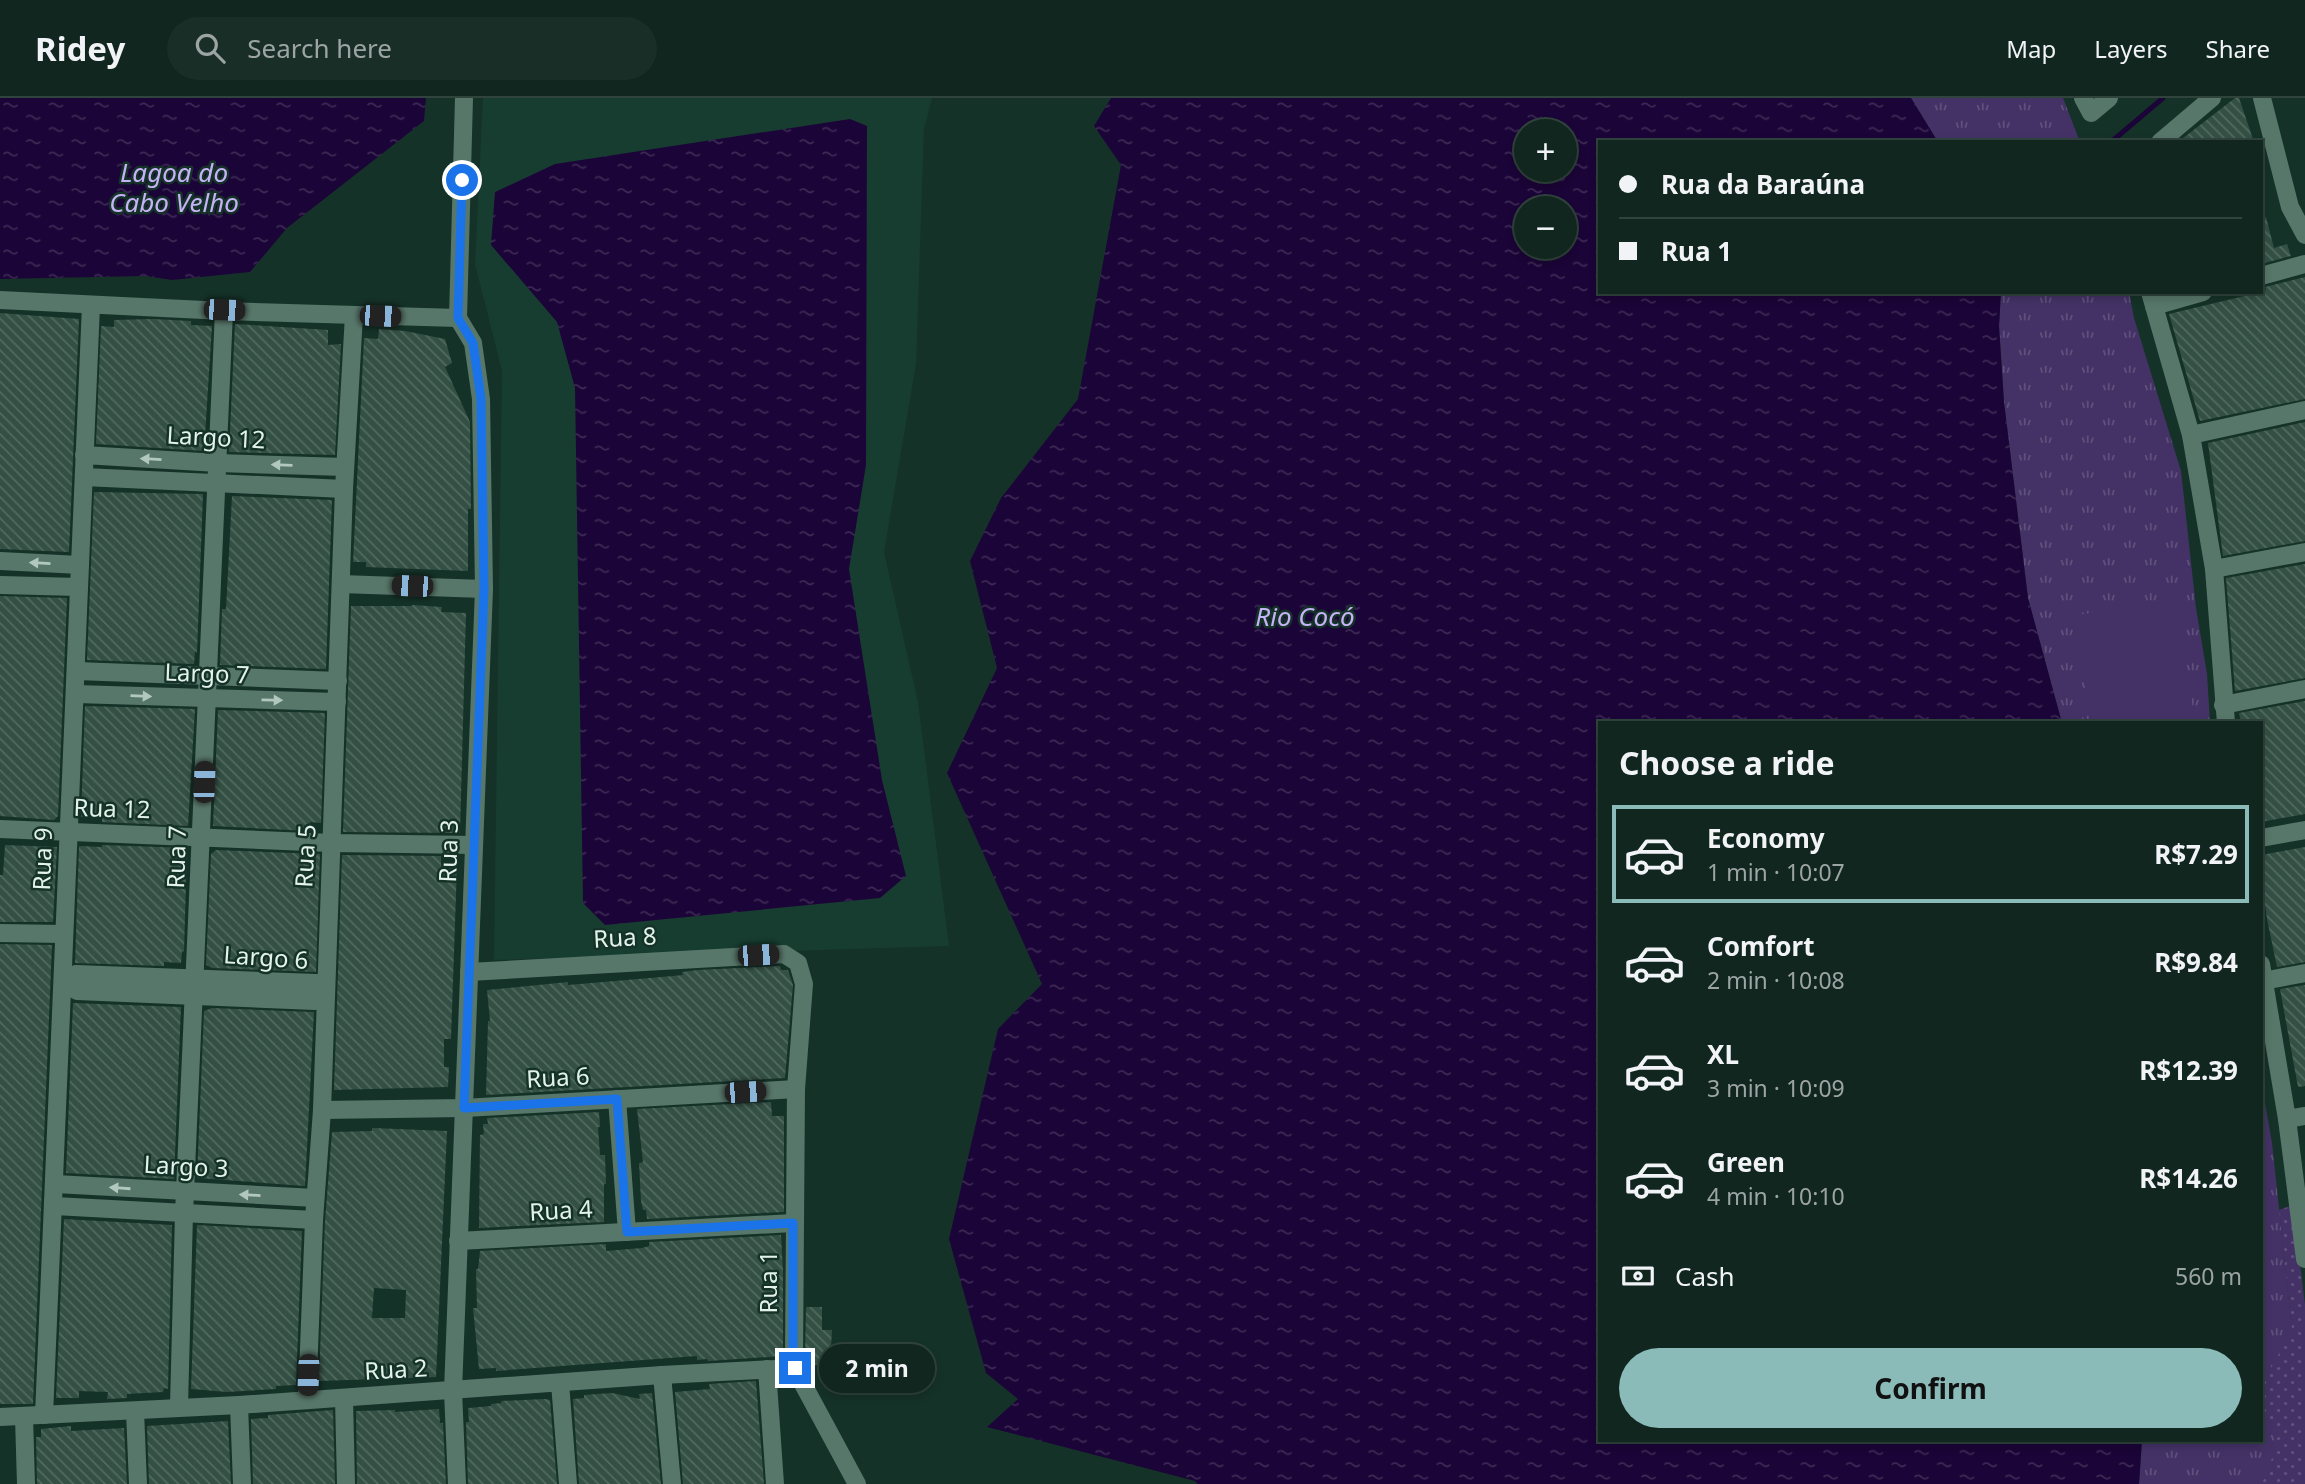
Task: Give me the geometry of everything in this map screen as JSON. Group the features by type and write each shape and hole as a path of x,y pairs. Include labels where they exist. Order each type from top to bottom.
{"street":[{"path":"0,300 458,318 464,98"},
{"path":"2087,106 2109,98"},
{"path":"2162,140 2212,98"},
{"path":"2262,98 2290,207 2305,235"},
{"path":"2263,275 2305,264"},
{"path":"2188,294 2152,299 2191,435 2214,569 2225,714 2305,689"},
{"name":"Rua 9","path":"44,1415 55,1206 91,304"},
{"name":"Rua 7","path":"179,1406 184,1214 224,310"},
{"name":"Rua 5","path":"307,1400 321,1110 344,489 354,315"},
{"name":"Rua 3","path":"457,1484 453,1391 484,589 481,399 473,343 458,318"},
{"path":"2191,435 2305,410"},
{"name":"Largo 12","path":"84,456 345,467"},
{"name":"Largo 12","path":"84,477 344,489"},
{"path":"2214,569 2305,552"},
{"path":"0,561 80,565"},
{"path":"0,584 79,587"},
{"path":"341,584 484,589"},
{"name":"Largo 7","path":"77,671 338,681"},
{"name":"Largo 7","path":"76,694 337,702"},
{"name":"Rua 12","path":"0,828 331,843 474,845"},
{"path":"2263,838 2305,830"},
{"path":"0,933 64,934"},
{"name":"Rua 8","path":"469,972 784,954"},
{"name":"Rua 1","path":"784,954 798,963 803,972 804,984 796,1089 793,1223 795,1368"},
{"path":"2263,972 2305,973"},
{"name":"Largo 6","path":"63,982 76,974 196,987 316,983 324,993"},
{"path":"2263,976 2296,1117 2305,1258"},
{"name":"Rua 6","path":"321,1110 464,1108 796,1089"},
{"path":"617,1099 627,1232"},
{"name":"Largo 3","path":"55,1184 315,1198"},
{"name":"Largo 3","path":"55,1206 314,1220"},
{"name":"Rua 4","path":"458,1241 793,1223"},
{"path":"795,1368 857,1484"},
{"name":"Rua 2","path":"0,1417 239,1405 795,1368"},
{"path":"767,1370 775,1484"},
{"path":"662,1375 672,1484"},
{"path":"560,1383 568,1484"},
{"path":"344,1398 346,1484"},
{"path":"239,1405 242,1484"},
{"path":"135,1410 138,1484"},
{"path":"24,1417 26,1484"}],"shaded area":[{"path":"483,98 932,98 924,129 916,364 884,552 918,702 949,946 494,960 502,371 475,264"}],"green space":[{"path":"1911,98 2063,98 2079,140 1937,140"},
{"path":"2001,294 2129,294 2134,318 2181,471 2196,608 2207,674 2210,721 2061,721 2028,598 2004,402 1999,326"},
{"path":"2177,601 2195,721 2091,721 2076,615"},
{"path":"2263,1091 2272,1143 2296,1367 2293,1484 2139,1484 2142,1442 2263,1442"},
{"path":"2293,1205 2305,1305 2305,1484 2262,1484 2276,1448 2275,1431 2263,1410 2263,1383 2292,1330 2279,1210"}],"water":[{"name":"Lagoa do Cabo Velho","path":"0,98 426,98 424,121 287,228 250,272 172,280 145,276 0,279"},
{"name":"Rio Cocó","path":"1111,98 1911,98 1937,140 1598,140 1598,294 2001,294 1999,326 2004,402 2028,598 2061,721 1598,721 1598,1442 2142,1442 2139,1484 1198,1484 1195,1481 987,1427 1018,1399 986,1373 949,1239 998,1029 1042,984 947,773 997,668 970,561 1001,498 1078,399 1121,165 1094,126"},
{"path":"850,119 867,126 866,465 849,569 882,780 906,876 880,898 605,925 583,903 575,388 557,322 491,245 495,192 555,164"}],"building":[{"path":"2235,98 2239,98 2253,140 2181,140"},
{"path":"2266,217 2274,248 2287,244 2291,256 2263,263 2263,218"},
{"path":"2305,277 2305,399 2200,421 2169,314 2253,294 2263,294 2265,287"},
{"path":"0,313 79,319 69,552 0,549"},
{"path":"114,320 191,321 191,325 212,326 204,451 96,444 101,326 114,327"},
{"path":"235,324 328,330 328,345 341,344 335,455 229,452"},
{"path":"379,329 445,339 452,363 445,367 470,422 471,509 468,509 468,571 366,567 366,562 353,562 364,338 378,339"},
{"path":"2305,422 2305,541 2223,556 2208,443"},
{"path":"94,492 203,494 197,653 195,651 194,664 87,660"},
{"path":"232,496 332,500 326,669 220,665"},
{"path":"2305,564 2305,678 2235,691 2226,578"},
{"path":"0,596 67,598 58,816 54,820 0,816"},
{"path":"351,606 442,607 441,612 466,613 460,833 343,832"},
{"path":"2305,701 2305,814 2263,822 2263,721 2241,721 2239,713"},
{"path":"85,706 195,709 188,826 102,822 102,818 81,817"},
{"path":"218,710 325,713 321,823 310,822 309,831 213,826"},
{"path":"5,845 57,847 53,922 0,922 0,875 3,875"},
{"path":"79,846 187,848 184,952 182,951 181,963 164,962 164,966 75,963"},
{"path":"2305,847 2305,962 2277,967 2263,889 2263,855"},
{"path":"216,850 320,854 316,972 212,968 206,965 211,854"},
{"path":"342,855 441,856 441,865 457,866 451,1039 444,1039 444,1067 449,1067 448,1087 334,1090"},
{"path":"0,944 52,945 33,1404 0,1404"},
{"path":"780,966 781,970 788,970 793,985 785,1078 486,1095 490,1021 487,990 673,976 698,970"},
{"path":"2305,985 2305,1086 2298,1087 2280,989"},
{"path":"73,1003 181,1007 174,1179 66,1173"},
{"path":"212,1008 314,1012 305,1186 197,1178 204,1011"},
{"path":"771,1102 772,1116 784,1116 784,1212 647,1219 641,1201 639,1163 643,1162 637,1109"},
{"path":"599,1112 600,1155 605,1155 604,1222 479,1228 480,1135 484,1134 483,1124 488,1124 487,1118"},
{"path":"372,1128 447,1131 436,1377 319,1381 325,1221 332,1132 372,1131","holes":["374,1288 406,1290 405,1318 372,1318"]},
{"path":"64,1219 172,1225 168,1389 164,1388 163,1392 127,1394 127,1398 107,1399 108,1392 79,1391 79,1398 56,1398"},
{"path":"197,1225 302,1231 296,1385 227,1392 191,1389"},
{"path":"781,1235 783,1356 708,1361 697,1360 697,1356 496,1371 496,1368 479,1369 473,1308 477,1308 476,1269 480,1251 606,1244 606,1251 642,1248 649,1246 649,1242"},
{"path":"806,1307 822,1307 822,1330 832,1330 830,1365 808,1365 805,1354"},
{"path":"756,1381 764,1484 683,1484 675,1392 710,1389 709,1384"},
{"path":"612,1393 640,1399 639,1394 652,1393 661,1484 579,1484 573,1399 584,1398 584,1395"},
{"path":"550,1400 557,1484 468,1484 468,1408 491,1406 502,1403 501,1401"},
{"path":"439,1409 440,1423 443,1423 446,1484 357,1484 356,1411"},
{"path":"333,1410 335,1484 253,1484 251,1419 268,1418 268,1415"},
{"path":"228,1421 231,1484 149,1484 147,1426"},
{"path":"71,1426 71,1431 124,1428 127,1484 37,1484 36,1437 41,1437 41,1429"}],"waterway":[{"path":"2113,140 2163,98"}],"route":[{"path":"462,180 458,318 473,343 481,399 484,589 464,1108 617,1099 627,1232 793,1223 795,1368"}]}
